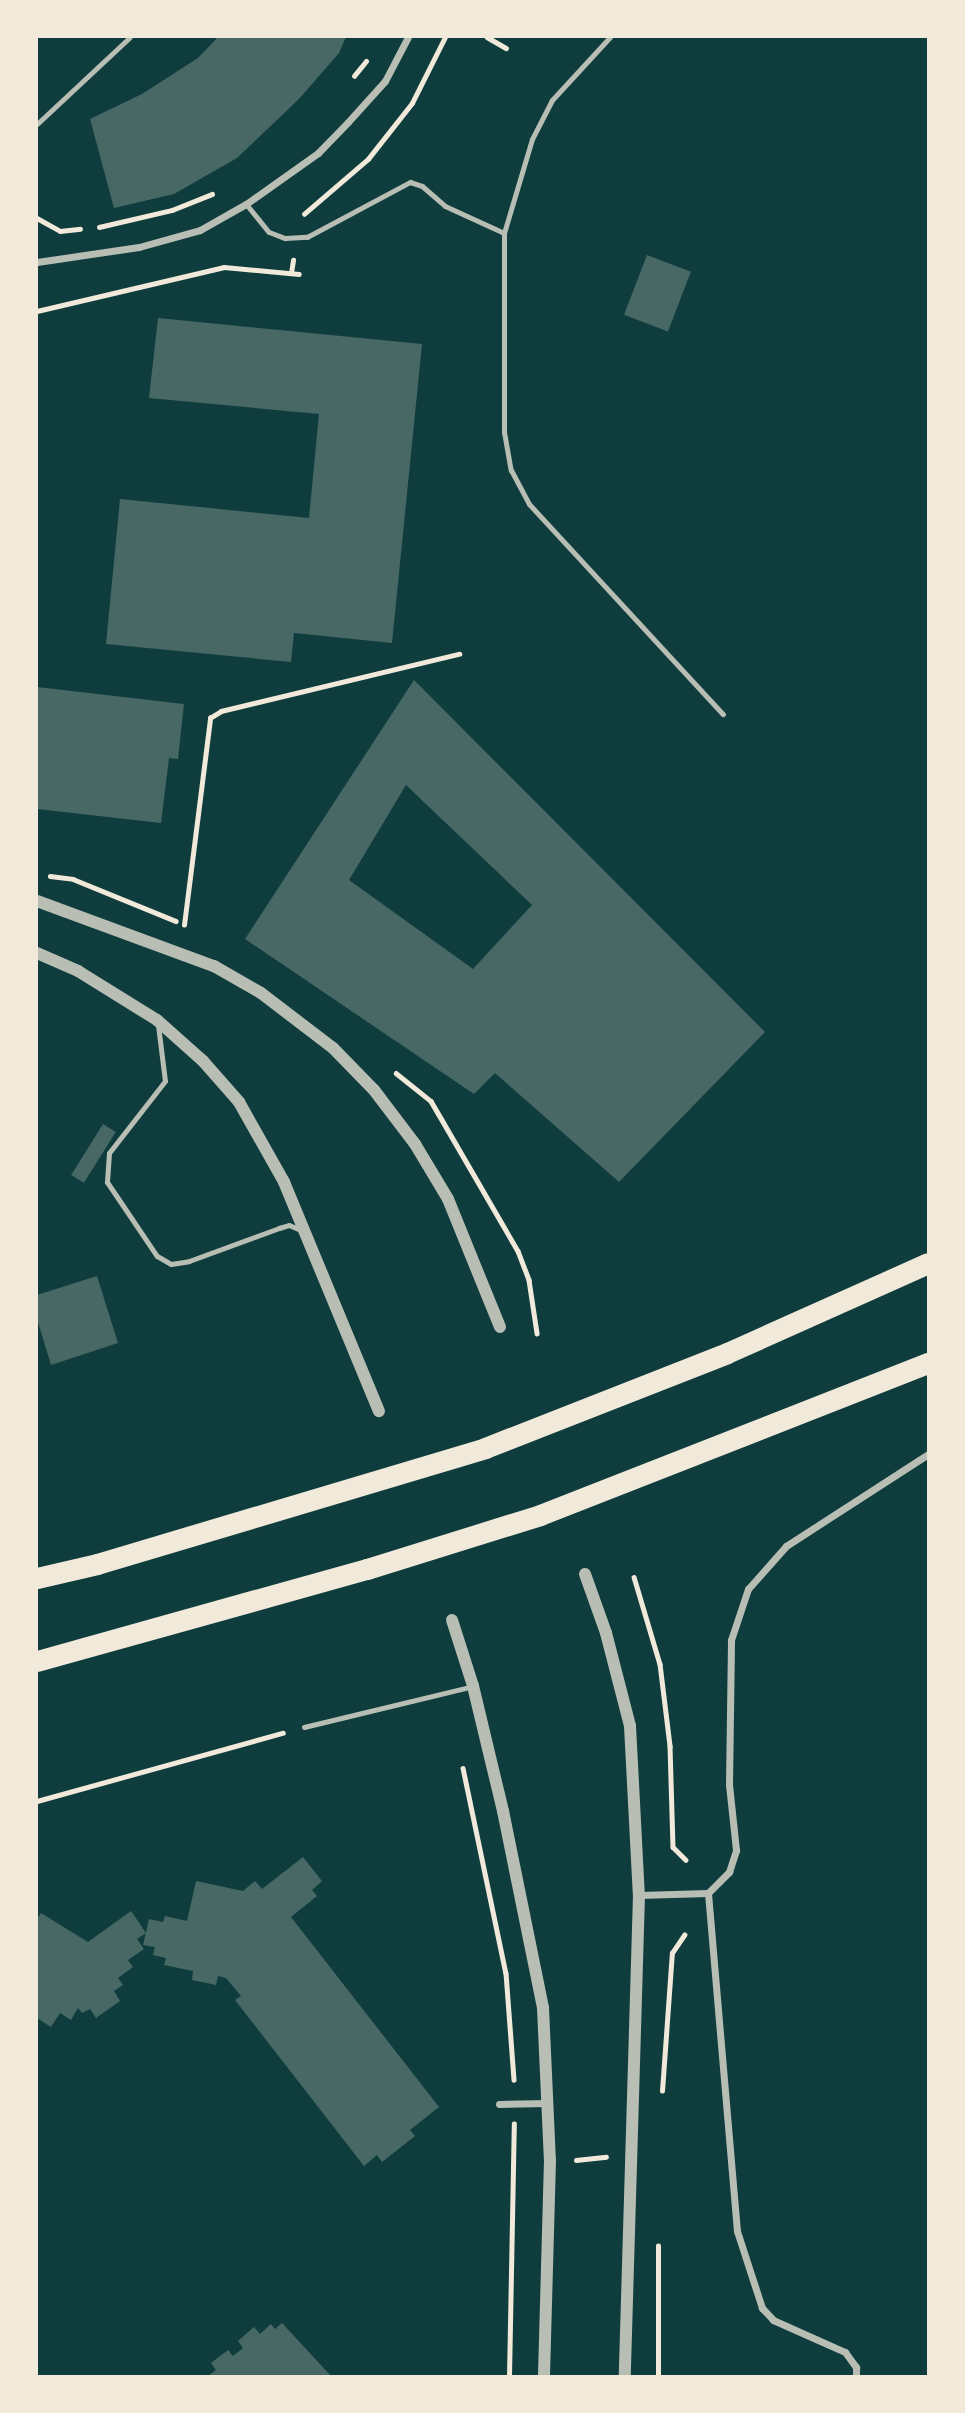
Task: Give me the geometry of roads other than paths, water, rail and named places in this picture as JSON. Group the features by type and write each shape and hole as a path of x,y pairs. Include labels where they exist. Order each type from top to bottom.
{"highway":[{"path":"37,1578 97,1564 485,1448 727,1353 928,1263"},
{"path":"37,1661 367,1569 540,1515 928,1363"}],"street":[{"path":"37,262 139,247 200,230 246,204 317,153 348,122 385,81 408,37"},
{"path":"37,901 214,966 261,993 333,1048 374,1090 435,1177 472,1251 500,1327"},
{"path":"37,953 78,971 157,1020 203,1061 239,1102 284,1182 379,1411"},
{"path":"639,1895 708,1893 729,1872 736,1850 729,1785 732,1640 748,1589 786,1546 928,1454"},
{"path":"585,1574 606,1633 629,1726 639,1895 625,2376"},
{"path":"452,1620 473,1686 543,2008 550,2213 544,2376"},
{"path":"708,1893 737,2231 762,2308 773,2320 845,2352 856,2367 856,2376"},
{"path":"499,2104 548,2103"}],"lane":[{"path":"37,124 130,37"},
{"path":"610,37 552,100 537,129 504,233 504,432 511,470 529,504 723,714"},
{"path":"246,204 269,232 285,238 307,237 410,182 422,186 444,206 504,233"},
{"path":"157,1020 165,1081 109,1153 107,1182 157,1256 171,1264 189,1261 289,1225 304,1231"},
{"path":"304,1727 473,1686"}]}
